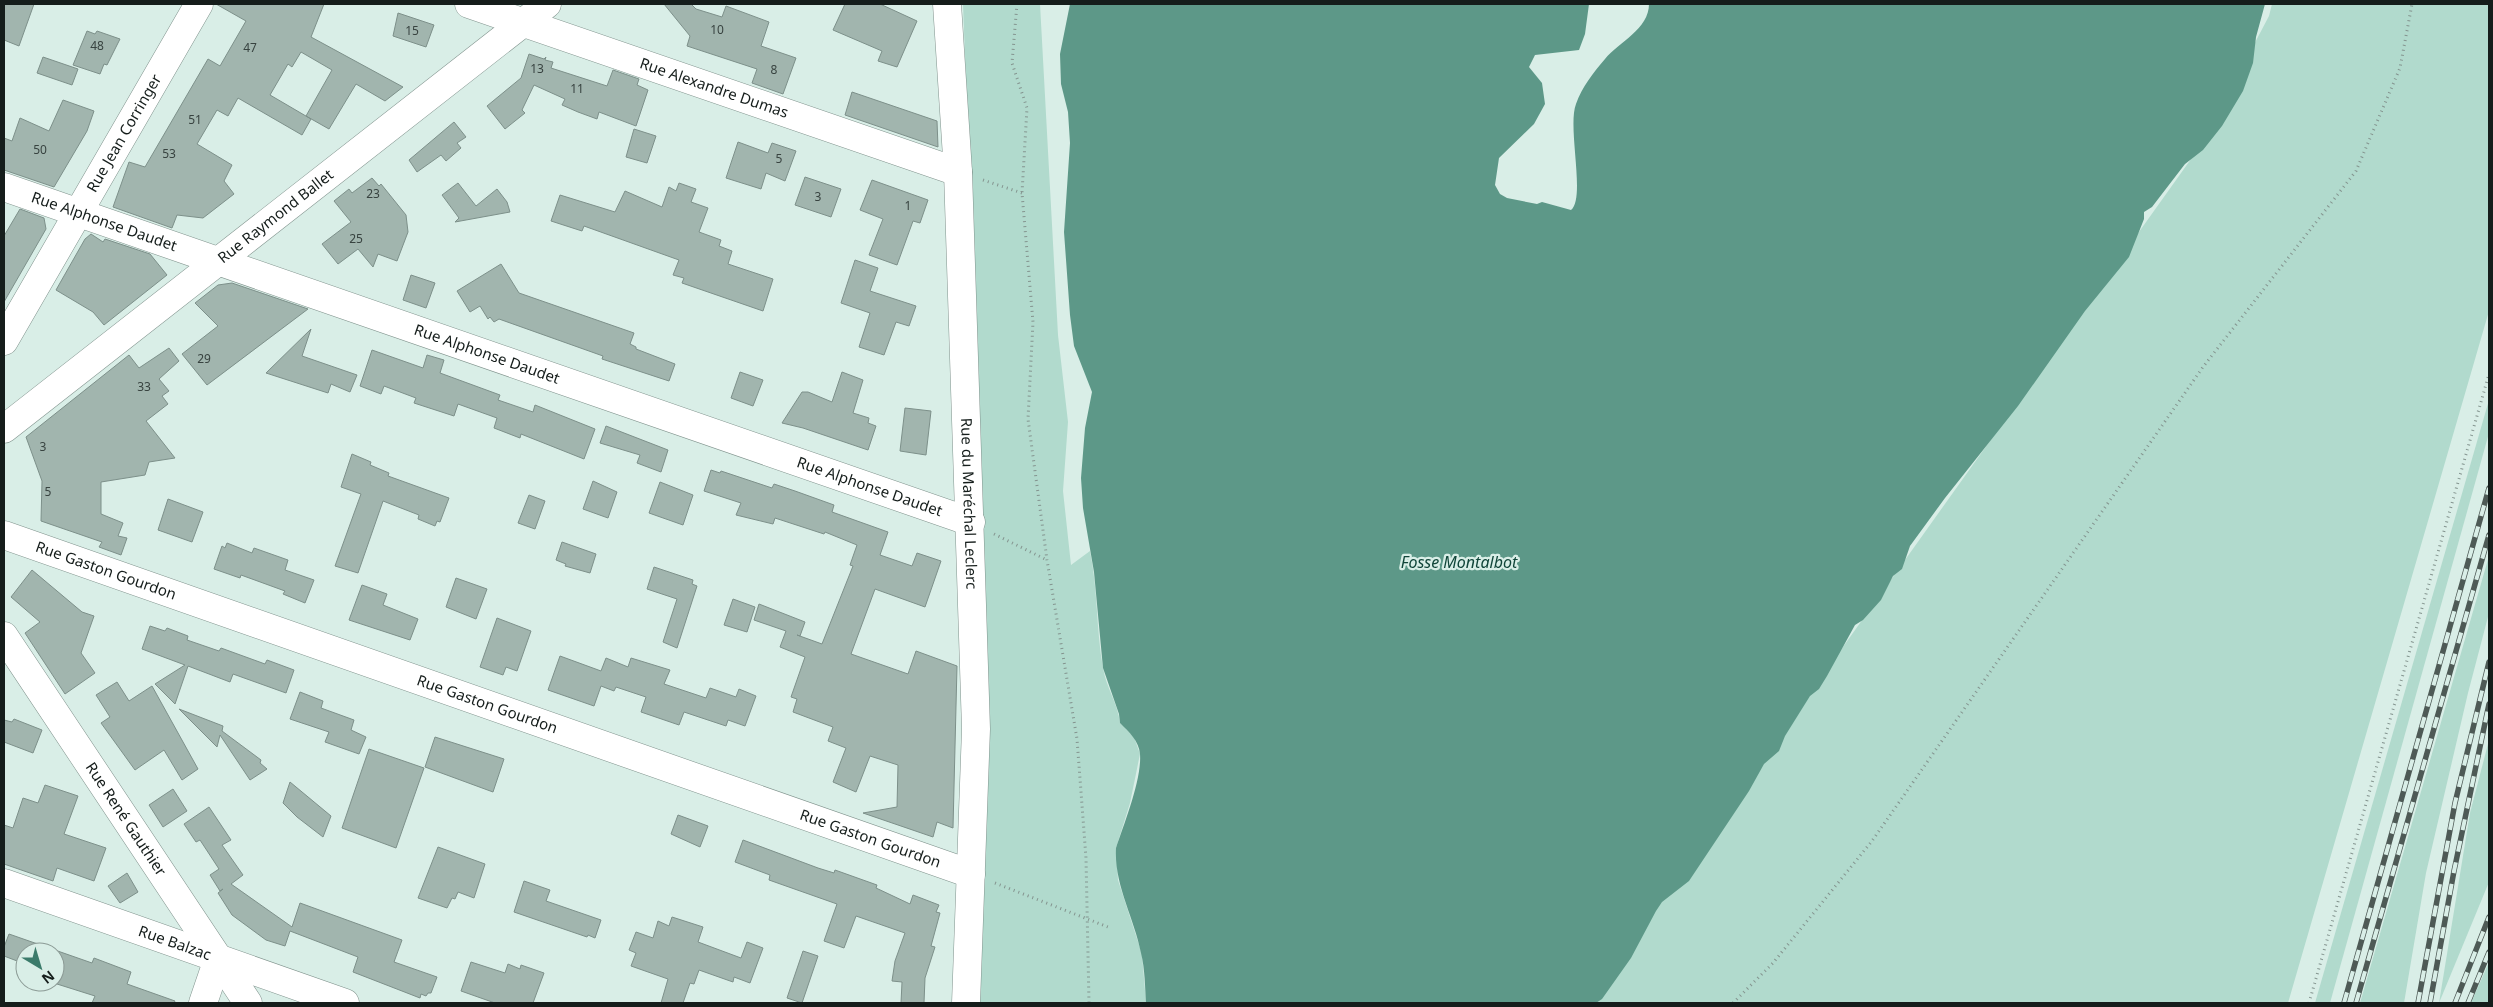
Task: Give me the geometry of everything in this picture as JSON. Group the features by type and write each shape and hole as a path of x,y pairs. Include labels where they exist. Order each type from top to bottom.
{"street":[{"name":"Rue Jean Corringer","path":"4,341 199,4"},
{"name":"Rue Alexandre Dumas","path":"468,4 958,172"},
{"name":"Rue Raymond Ballet","path":"4,429 547,4"},
{"name":"Rue du Maréchal Leclerc","path":"946,4 958,172 971,522 976,729 966,1003"},
{"name":"Rue Alphonse Daudet","path":"4,187 971,522"},
{"name":"Rue Gaston Gourdon","path":"4,535 971,874"},
{"name":"Rue René Gauthier","path":"4,636 248,1003"},
{"name":"Rue Balzac","path":"4,883 345,1003"},
{"path":"203,1003 218,959"}],"path":[{"path":"1018,4 1012,63 1027,108 1022,193 1033,322 1028,419 1047,560 1077,739 1086,858 1088,1003"},
{"path":"1733,1003 1773,963 1872,841 2203,367 2356,171 2400,68 2412,4"},
{"path":"958,172 1022,193"},
{"path":"2309,1003 2489,374"},
{"path":"971,522 1047,560"},
{"path":"971,874 1108,927"}],"shaded area":[{"path":"963,4 1040,4 1058,335 1068,422 1063,491 1071,565 1090,551 1105,675 1120,723 1134,737 1140,754 1130,803 1116,848 1118,880 1142,954 1146,1003 973,1003 981,473"},
{"path":"2272,4 2489,4 2489,311 2288,1003 1589,1003 2201,145 2269,16"},
{"path":"2489,400 2489,433 2330,1003 2315,1003"},
{"path":"2489,556 2489,613 2468,693 2426,873 2404,1003 2360,1003"},
{"path":"2489,740 2489,882 2439,1003 2470,813"},
{"path":"2489,962 2489,1003 2471,1003"}],"water":[{"name":"Fosse Montalbot","path":"1070,4 1589,4 1585,34 1579,50 1535,55 1529,67 1542,83 1545,104 1534,124 1499,158 1495,185 1500,194 1507,198 1537,204 1542,202 1571,210 1575,203 1577,192 1574,115 1578,98 1601,64 1639,28 1648,13 1649,4 2265,4 2256,37 2253,63 2243,91 2222,126 2203,150 2185,164 2152,207 2144,212 2144,219 2129,257 2085,311 2018,406 1945,498 1910,546 1902,569 1893,576 1881,600 1863,620 1855,625 1819,689 1810,696 1785,736 1779,751 1764,764 1749,791 1689,881 1662,902 1631,958 1602,999 1596,1003 1146,1003 1145,978 1138,940 1121,888 1116,862 1116,848 1135,788 1140,754 1136,741 1120,723 1119,714 1103,668 1094,572 1083,508 1081,478 1085,428 1092,392 1074,346 1064,232 1070,143 1068,112 1061,84 1060,54"}],"building":[{"path":"4,4 34,4 19,46 4,40"},
{"path":"216,4 324,4 311,37 403,87 385,101 356,84 329,129 306,116 332,70 301,52 292,67 288,64 270,95 311,119 302,135 238,98 228,116 217,110 197,144 232,165 224,181 234,194 203,218 177,215 172,228 113,207 129,162 145,167 208,59 220,66 246,21"},
{"path":"664,4 691,4 696,9 722,17 726,6 769,22 761,46 796,58 783,94 752,83 757,69 687,46 690,36"},
{"path":"845,4 880,4 917,21 897,67 878,61 882,51 833,30"},
{"path":"398,13 434,25 426,47 393,36"},
{"path":"87,31 95,34 97,31 120,39 107,65 104,64 100,74 73,65"},
{"path":"529,54 544,59 546,57 545,60 553,62 551,68 607,86 613,70 639,79 637,85 648,90 636,126 599,112 597,119 578,112 562,105 565,99 534,85 522,110 525,113 505,129 487,106 521,78"},
{"path":"43,57 78,69 72,85 37,73"},
{"path":"852,92 937,121 938,147 845,115"},
{"path":"63,100 94,111 87,131 54,187 4,170 4,138 12,141 20,118 49,131"},
{"path":"454,122 466,137 457,143 461,148 446,161 441,155 417,172 409,160"},
{"path":"634,129 656,136 647,163 626,157"},
{"path":"738,142 768,153 772,143 796,151 785,181 766,173 761,189 726,178"},
{"path":"805,177 841,189 831,217 795,205"},
{"path":"372,178 379,186 381,184 406,215 408,232 397,261 378,254 373,267 358,249 338,264 322,244 351,222 334,201 349,189 352,193"},
{"path":"872,180 928,200 920,223 913,221 897,265 869,255 883,219 860,210"},
{"path":"458,183 476,206 497,189 507,202 510,212 455,222 459,218 442,195"},
{"path":"679,183 696,189 691,202 708,208 699,232 721,240 719,246 732,251 728,264 773,279 763,311 682,283 684,278 673,275 679,260 584,226 582,231 551,221 560,195 615,212 625,191 662,207 669,187 676,191"},
{"path":"20,209 44,218 46,229 4,302 4,236"},
{"path":"91,234 103,242 105,239 150,254 167,275 104,325 93,312 56,290 85,239"},
{"path":"855,260 878,268 870,291 916,306 909,326 896,322 884,355 859,347 870,313 841,303"},
{"path":"501,264 519,293 634,333 630,344 636,347 636,349 675,364 669,381 602,359 603,356 499,319 494,322 490,317 488,319 480,306 470,312 457,291"},
{"path":"411,275 435,283 426,308 403,300"},
{"path":"232,283 308,309 207,385 182,354 218,326 195,303 218,285"},
{"path":"311,329 302,356 357,375 350,392 331,384 328,393 266,373"},
{"path":"169,348 179,361 159,379 169,391 162,396 168,404 146,421 175,458 149,462 145,475 101,482 101,514 123,523 118,536 127,538 121,555 99,547 102,542 41,521 42,481 26,437 129,355 139,368"},
{"path":"372,350 423,368 427,355 444,360 440,373 500,395 498,400 533,412 535,405 595,429 584,459 521,434 520,438 494,428 497,418 458,404 454,416 414,403 416,398 384,386 381,394 360,386"},
{"path":"740,372 763,380 753,406 731,398"},
{"path":"842,372 863,380 853,413 869,418 868,423 876,426 868,450 803,428 782,423 802,392 808,392 832,402"},
{"path":"905,408 931,411 926,455 900,451"},
{"path":"606,426 668,450 661,472 637,463 640,455 600,443"},
{"path":"352,454 371,462 370,465 389,473 388,476 449,498 440,522 437,521 435,526 418,519 419,515 383,501 358,573 335,566 361,494 341,487"},
{"path":"711,470 720,473 721,471 772,488 774,484 795,491 834,505 832,512 888,532 880,555 912,566 917,553 941,561 925,607 875,589 851,654 908,674 916,651 957,666 953,828 937,822 933,837 863,813 897,807 898,765 870,756 856,792 833,782 846,748 828,741 833,727 793,712 797,699 791,697 805,657 780,647 786,631 754,620 759,604 805,622 800,636 797,635 822,644 853,566 850,565 857,545 825,532 824,534 775,518 773,524 736,515 741,503 704,491"},
{"path":"593,481 617,492 608,518 583,509"},
{"path":"660,482 693,495 683,525 649,513"},
{"path":"529,495 545,501 535,529 518,523"},
{"path":"168,499 203,512 192,542 158,530"},
{"path":"562,542 596,554 590,573 565,566 566,564 556,560"},
{"path":"227,543 252,553 254,548 288,560 285,570 314,580 305,603 283,594 285,591 241,575 240,578 214,569 222,546 225,548"},
{"path":"654,567 693,580 692,584 697,586 677,648 663,642 677,599 647,589"},
{"path":"32,570 82,612 94,616 81,653 95,673 65,694 25,633 40,622 11,597"},
{"path":"456,578 487,589 476,619 446,607"},
{"path":"362,585 387,594 383,605 418,619 410,640 349,620"},
{"path":"733,599 755,607 747,632 724,625"},
{"path":"497,618 531,631 517,671 506,667 503,675 480,667"},
{"path":"150,626 165,631 167,628 188,636 187,640 219,651 221,648 265,664 267,660 294,670 286,693 233,674 230,682 188,666 175,704 155,684 185,665 142,649"},
{"path":"560,656 601,671 606,658 628,667 631,658 670,670 664,684 706,698 710,688 736,697 739,689 756,696 745,726 728,720 726,726 684,712 679,725 641,712 646,697 616,687 614,691 601,686 594,706 548,690"},
{"path":"117,682 129,701 152,686 198,769 182,780 164,750 135,770 101,723 110,717 96,695"},
{"path":"300,692 323,701 321,708 354,720 351,730 366,737 359,754 325,742 329,732 290,719"},
{"path":"179,709 223,726 222,731 261,760 260,763 267,769 250,780 220,735 217,747"},
{"path":"14,719 42,730 33,753 4,742 4,720 12,722"},
{"path":"435,737 504,759 493,792 425,767"},
{"path":"369,749 424,768 396,848 342,828"},
{"path":"290,782 331,816 323,837 297,817 283,803"},
{"path":"45,785 78,796 64,834 106,848 94,881 57,868 53,881 4,864 4,825 13,828 23,798 38,803"},
{"path":"173,789 187,811 163,827 149,805"},
{"path":"209,807 231,840 222,845 243,875 231,884 292,927 300,903 402,940 394,962 437,977 431,993 428,993 426,996 421,994 420,998 353,972 358,957 290,931 285,946 266,940 232,915 218,893 223,889 220,891 210,875 219,869 200,840 196,842 184,824"},
{"path":"678,815 708,826 700,847 671,834"},
{"path":"743,840 818,868 834,873 835,870 877,885 876,888 910,904 913,895 939,905 936,912 940,913 931,946 935,947 925,978 924,1003 901,1003 902,982 892,981 895,961 905,933 856,916 844,948 824,941 837,904 769,880 770,875 735,862"},
{"path":"438,847 485,864 474,898 458,892 455,899 452,898 447,908 418,898"},
{"path":"127,873 138,892 120,903 108,886"},
{"path":"524,881 550,890 546,901 601,920 595,938 514,912"},
{"path":"672,917 703,927 698,942 741,958 747,942 763,948 750,983 734,977 733,982 699,970 694,984 690,983 683,1003 661,1003 668,979 631,966 636,953 629,950 636,932 653,938 658,921 669,926"},
{"path":"9,934 32,942 15,942 15,960 4,956 4,947"},
{"path":"803,951 818,956 802,1003 787,998"},
{"path":"65,954 92,963 94,958 131,972 127,984 175,1001 174,1003 92,1003 95,996 65,987"},
{"path":"471,962 505,973 508,964 520,969 521,965 544,973 533,1003 495,1003 461,991"}],"railway":[{"path":"2344,1003 2489,488"},
{"path":"2356,1003 2489,535"},
{"path":"2418,1003 2455,803 2489,662"},
{"path":"2430,1003 2454,871 2489,704"},
{"path":"2455,1003 2489,917"},
{"path":"2468,1003 2489,952"}]}
